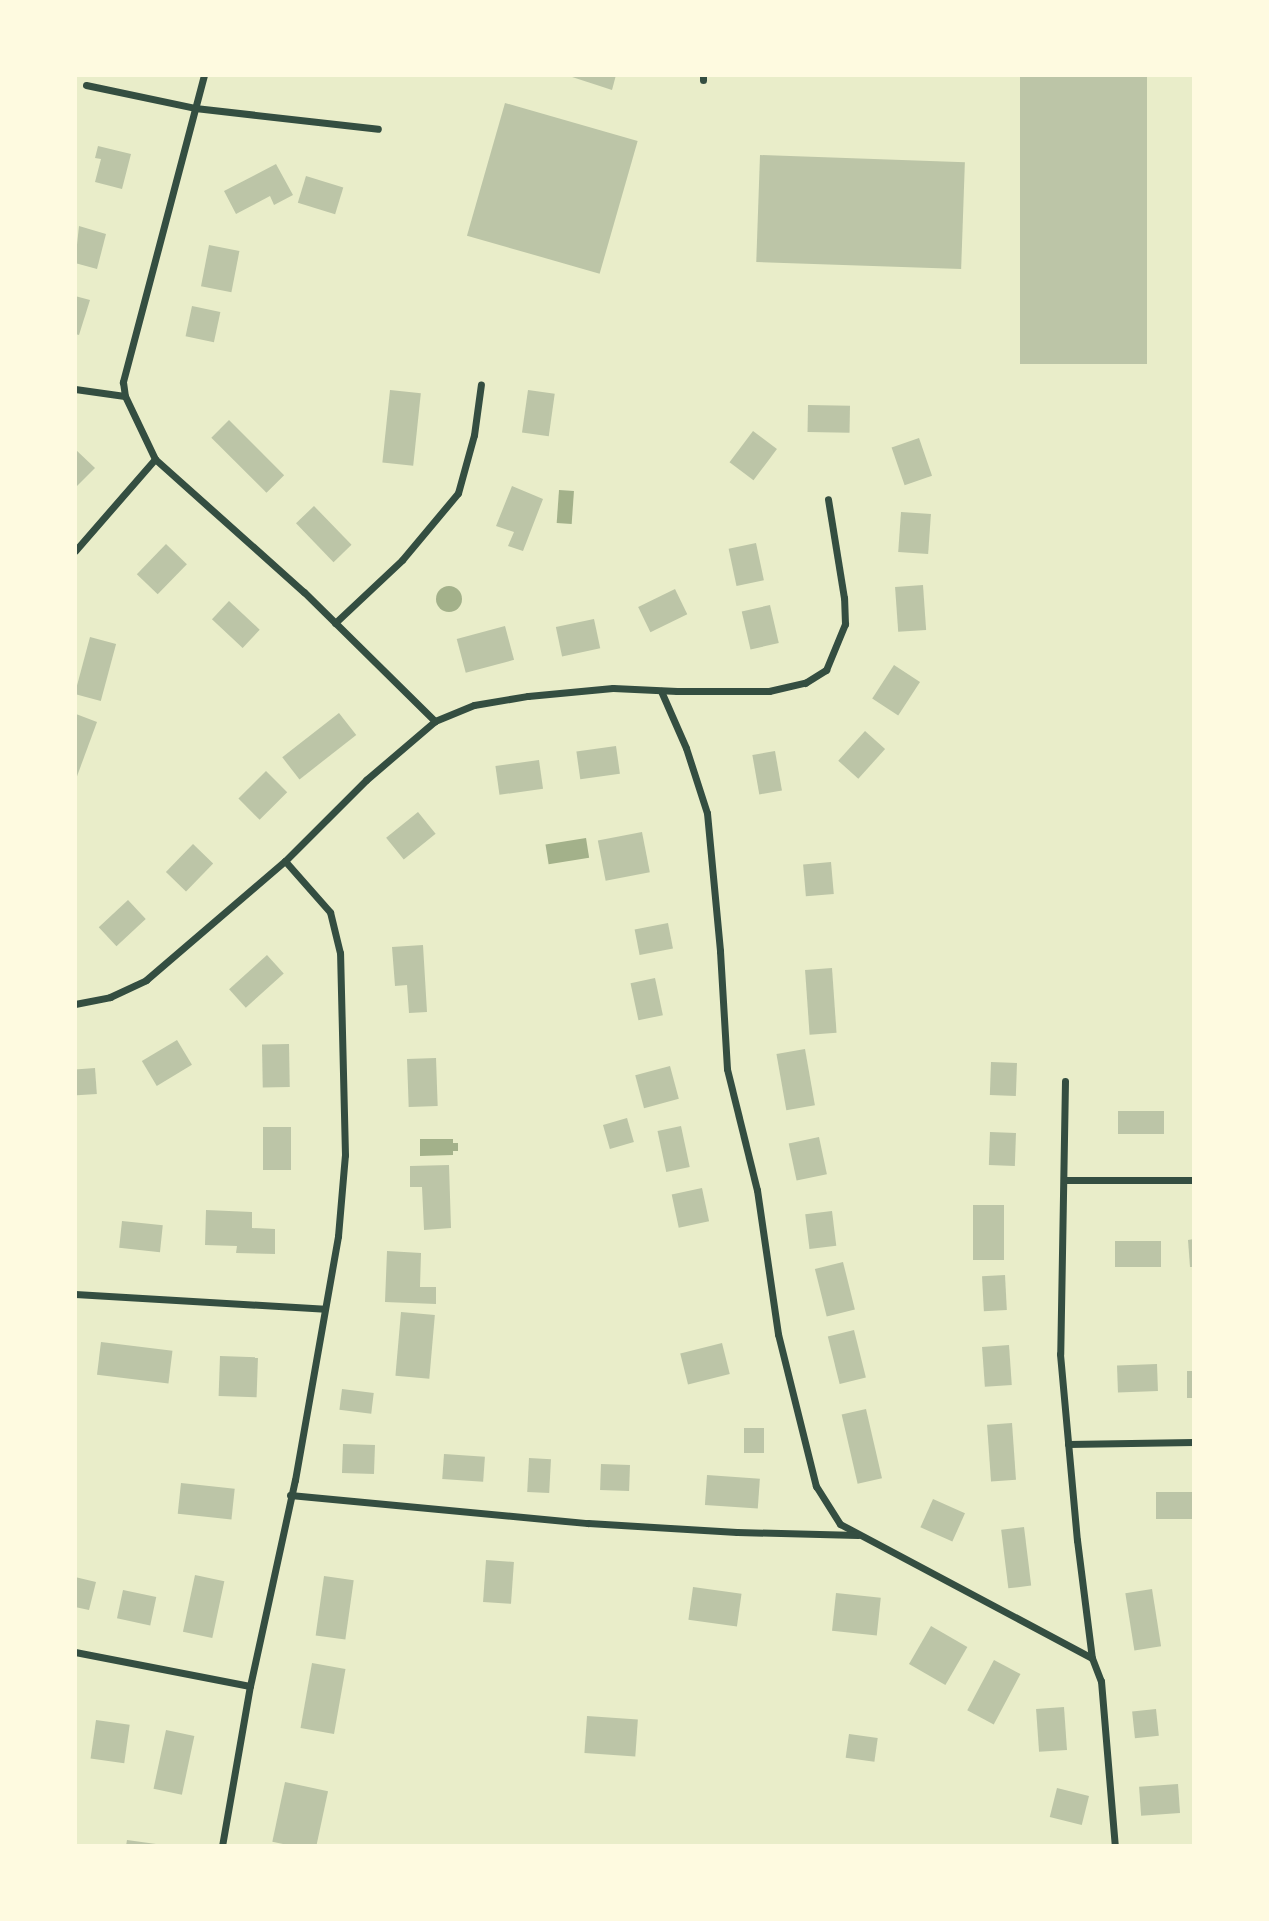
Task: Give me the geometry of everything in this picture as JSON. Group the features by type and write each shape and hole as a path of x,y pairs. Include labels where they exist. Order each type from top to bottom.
{"street":[{"path":"204,75 126,369 123,382 125,396 155,459 335,623 435,721"},
{"path":"86,85 195,108 378,129"},
{"path":"335,623 402,560 458,493 474,435 481,384"},
{"path":"75,389 125,396"},
{"path":"75,551 155,459"},
{"path":"75,1004 110,996 146,980 285,861 366,780 435,721 474,705 528,696 613,688 769,691 804,683 827,670 845,624 844,598 828,499"},
{"path":"661,691 686,748 707,813 720,951 727,1069 757,1190 778,1334 816,1486 840,1524 1092,1658"},
{"path":"222,1846 250,1686 269,1610 338,1236 345,1155 340,953 330,912 285,861"},
{"path":"1065,1081 1060,1354 1092,1658 1101,1681 1115,1846"},
{"path":"1064,1180 1194,1180"},
{"path":"75,1294 325,1309"},
{"path":"1068,1444 1194,1442"},
{"path":"290,1495 612,1524 863,1536"},
{"path":"75,1652 250,1686"}],"shaded area":[{"path":"559,490 574,491 572,524 557,523"},
{"path":"449,586 458,590 462,599 458,608 449,612 440,608 436,599 440,590"},
{"path":"586,838 589,858 549,864 546,844"},
{"path":"420,1139 453,1139 453,1143 458,1143 458,1151 453,1151 453,1155 420,1156"}],"building":[{"path":"566,75 616,75 612,90"},
{"path":"1020,75 1147,75 1147,364 1020,364"},
{"path":"505,103 638,141 600,274 467,236"},
{"path":"98,146 131,154 122,189 95,182 101,159 95,158"},
{"path":"760,155 965,162 961,269 756,262"},
{"path":"276,164 293,195 274,205 270,196 236,214 224,191"},
{"path":"306,176 343,187 335,214 298,203"},
{"path":"79,226 106,234 97,269 75,263"},
{"path":"209,245 239,251 231,292 201,286"},
{"path":"75,296 90,300 79,335 75,334"},
{"path":"192,306 220,312 214,342 186,336"},
{"path":"390,390 421,393 413,466 382,463"},
{"path":"528,390 555,394 549,436 522,433"},
{"path":"808,405 850,406 850,433 808,432"},
{"path":"229,420 284,475 266,493 211,438"},
{"path":"753,431 777,449 753,480 730,462"},
{"path":"919,438 932,476 905,485 892,447"},
{"path":"75,449 95,468 75,488"},
{"path":"512,486 543,499 523,551 508,546 514,532 496,526"},
{"path":"314,506 352,545 334,562 296,523"},
{"path":"901,512 931,514 928,554 898,552"},
{"path":"756,543 764,580 737,586 729,549"},
{"path":"166,544 187,564 158,594 137,574"},
{"path":"923,585 926,630 898,632 895,587"},
{"path":"675,589 687,614 650,632 638,607"},
{"path":"229,601 260,630 243,648 212,619"},
{"path":"770,605 779,643 751,650 742,612"},
{"path":"594,619 600,648 562,656 556,627"},
{"path":"505,626 514,660 466,673 457,639"},
{"path":"90,637 116,644 101,701 75,694"},
{"path":"894,665 920,682 898,715 872,699"},
{"path":"339,713 356,735 300,779 282,757"},
{"path":"76,714 97,722 76,779 75,717"},
{"path":"865,731 885,749 858,779 838,761"},
{"path":"616,746 620,774 580,779 576,752"},
{"path":"775,751 782,790 759,794 752,755"},
{"path":"539,760 543,789 499,795 495,766"},
{"path":"266,771 287,792 260,820 238,799"},
{"path":"418,812 436,834 404,860 386,838"},
{"path":"642,832 650,872 606,881 598,841"},
{"path":"193,844 213,863 186,892 166,872"},
{"path":"831,862 834,894 806,896 803,864"},
{"path":"128,900 146,919 116,946 99,927"},
{"path":"668,923 673,949 640,955 635,929"},
{"path":"423,945 427,1012 409,1013 407,985 395,986 392,947"},
{"path":"267,955 284,974 246,1008 229,989"},
{"path":"832,968 837,1033 810,1035 805,970"},
{"path":"655,978 663,1015 638,1020 631,983"},
{"path":"177,1040 192,1065 157,1086 142,1061"},
{"path":"262,1044 289,1044 290,1087 263,1087"},
{"path":"805,1049 815,1105 786,1110 776,1054"},
{"path":"436,1058 438,1106 409,1107 407,1059"},
{"path":"991,1062 1017,1063 1016,1096 990,1095"},
{"path":"670,1066 679,1099 644,1108 635,1075"},
{"path":"95,1068 97,1094 77,1095 75,1069"},
{"path":"1118,1111 1164,1111 1164,1134 1118,1134"},
{"path":"627,1118 634,1142 610,1149 603,1125"},
{"path":"681,1126 690,1167 666,1172 658,1131"},
{"path":"263,1127 291,1127 291,1170 263,1170"},
{"path":"990,1132 1016,1133 1015,1166 989,1165"},
{"path":"819,1137 827,1174 797,1181 789,1143"},
{"path":"449,1165 451,1228 424,1230 422,1187 410,1187 410,1166"},
{"path":"702,1188 709,1221 679,1228 672,1194"},
{"path":"973,1205 1004,1205 1004,1260 973,1260"},
{"path":"206,1210 252,1212 252,1228 275,1229 275,1254 236,1253 237,1246 205,1245"},
{"path":"832,1211 836,1246 809,1249 805,1214"},
{"path":"122,1221 163,1225 160,1252 119,1248"},
{"path":"1194,1239 1194,1267 1190,1267 1188,1240"},
{"path":"1115,1241 1161,1241 1161,1267 1115,1267"},
{"path":"387,1251 421,1253 420,1287 436,1287 436,1304 385,1302"},
{"path":"843,1262 855,1310 827,1317 815,1269"},
{"path":"1005,1275 1007,1310 984,1311 982,1276"},
{"path":"401,1312 435,1315 429,1379 395,1376"},
{"path":"854,1330 866,1378 840,1384 828,1337"},
{"path":"101,1342 172,1351 168,1384 97,1375"},
{"path":"722,1343 730,1374 688,1384 680,1353"},
{"path":"1009,1345 1012,1385 985,1387 982,1347"},
{"path":"220,1356 258,1357 257,1397 219,1396"},
{"path":"1157,1364 1158,1391 1118,1392 1117,1365"},
{"path":"1187,1371 1194,1371 1194,1398 1187,1398"},
{"path":"342,1389 374,1393 371,1414 339,1410"},
{"path":"866,1409 882,1478 858,1484 842,1415"},
{"path":"1012,1423 1016,1480 991,1482 987,1425"},
{"path":"744,1428 764,1428 764,1453 744,1453"},
{"path":"343,1444 375,1445 374,1474 342,1473"},
{"path":"444,1454 485,1457 483,1482 442,1479"},
{"path":"529,1458 551,1459 549,1493 527,1492"},
{"path":"601,1464 630,1465 629,1491 600,1490"},
{"path":"707,1475 760,1479 758,1509 705,1505"},
{"path":"181,1483 235,1489 231,1519 178,1514"},
{"path":"1156,1492 1193,1492 1193,1519 1156,1519"},
{"path":"933,1499 965,1513 952,1542 920,1527"},
{"path":"1024,1527 1031,1586 1008,1588 1001,1530"},
{"path":"486,1560 514,1562 511,1604 483,1602"},
{"path":"195,1575 224,1581 212,1638 183,1632"},
{"path":"324,1576 354,1580 345,1640 316,1635"},
{"path":"75,1577 96,1582 89,1610 75,1607"},
{"path":"693,1587 742,1594 737,1626 688,1620"},
{"path":"1152,1589 1161,1646 1134,1651 1125,1593"},
{"path":"123,1590 156,1597 150,1625 117,1618"},
{"path":"836,1593 881,1598 877,1635 832,1631"},
{"path":"931,1626 967,1647 945,1685 909,1664"},
{"path":"994,1660 1020,1674 994,1724 967,1710"},
{"path":"312,1663 345,1669 334,1734 301,1728"},
{"path":"1064,1707 1067,1750 1039,1752 1036,1709"},
{"path":"1156,1709 1159,1736 1135,1738 1132,1712"},
{"path":"587,1716 638,1720 635,1756 584,1753"},
{"path":"96,1720 130,1725 124,1763 91,1759"},
{"path":"166,1730 194,1736 182,1795 154,1789"},
{"path":"849,1734 878,1738 874,1762 846,1758"},
{"path":"285,1782 328,1791 316,1846 293,1846 272,1842"},
{"path":"1178,1784 1180,1813 1141,1816 1139,1787"},
{"path":"1057,1788 1089,1796 1082,1825 1050,1817"},
{"path":"127,1840 156,1844 156,1846 126,1846"}]}
